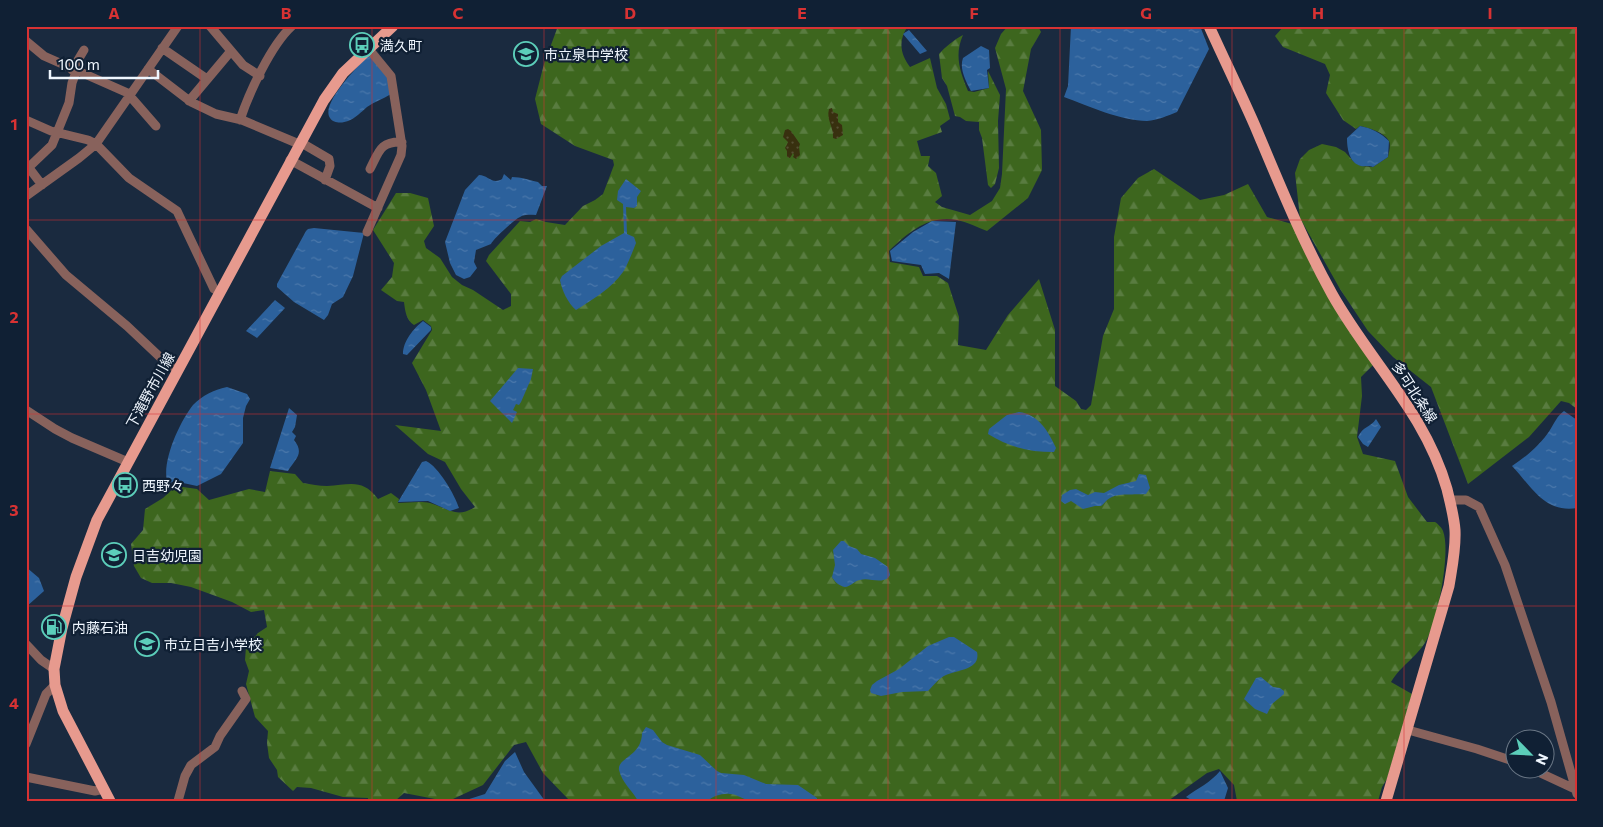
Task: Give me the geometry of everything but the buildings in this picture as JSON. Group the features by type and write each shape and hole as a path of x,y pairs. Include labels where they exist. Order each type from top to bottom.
{"main road":[{"name":"下滝野市川線","path":"110,801 63,711 56,685 54,669 62,628 76,577 97,520 324,100 343,73 393,26"},
{"name":"多可北条線","path":"1209,26 1283,194 1333,295 1417,419 1436,458 1450,500 1455,529 1454,557 1449,586 1386,801"}],"street":[{"path":"26,196 96,144 178,26"},
{"path":"210,26 244,65 260,76"},
{"path":"240,120 265,64 286,31 292,26"},
{"path":"26,41 44,56 129,95 156,126"},
{"path":"162,48 207,79"},
{"path":"367,232 400,155 402,142 391,76 368,48"},
{"path":"42,185 27,166 45,153 52,144 69,102 74,71 84,50"},
{"path":"190,101 232,51"},
{"path":"148,69 190,101 216,114 240,120 300,143 329,159 330,166 325,180"},
{"path":"26,120 57,133 96,144 129,178 177,211 214,289 219,292"},
{"path":"370,169 382,147 387,142 402,142"},
{"path":"290,160 378,208"},
{"path":"26,229 66,275 127,326 162,359 178,370"},
{"path":"26,410 72,438 128,462"},
{"path":"1450,500 1466,500 1479,507 1505,565 1551,702 1576,791"},
{"path":"26,644 41,660 54,669"},
{"path":"26,744 46,694 56,685"},
{"path":"178,801 185,776 191,765 215,747 220,736 246,699 242,691"},
{"path":"1408,730 1506,759"},
{"path":"26,777 95,792 104,789"},
{"path":"1554,780 1576,791"}],"green space":[{"path":"558,26 908,26 902,42 904,57 910,67 930,58 937,88 946,104 950,119 940,126 942,132 917,141 921,156 930,156 928,166 936,173 942,196 935,202 942,207 970,215 992,201 1000,188 1006,89 995,48 1001,34 1008,26 1038,26 1041,32 1031,49 1023,91 1041,130 1042,170 1028,198 987,231 968,223 947,219 937,220 920,226 889,251 890,262 919,267 923,276 937,276 948,283 959,317 958,345 986,350 1008,315 1039,279 1055,330 1055,386 1076,401 1081,409 1086,410 1091,405 1103,336 1114,309 1114,237 1121,198 1138,178 1154,169 1200,200 1224,195 1248,184 1267,217 1292,224 1373,365 1361,377 1362,396 1357,437 1363,454 1395,461 1408,497 1427,522 1435,522 1441,527 1445,540 1442,584 1432,628 1425,643 1391,682 1412,694 1387,779 1382,787 1378,801 1237,801 1234,785 1219,769 1207,773 1168,801 570,801 543,773 526,742 514,745 483,785 453,799 435,799 404,793 395,801 368,801 368,798 343,797 311,788 297,787 293,791 278,777 277,770 269,758 268,731 255,717 246,684 249,671 245,660 246,647 258,633 267,627 264,610 251,612 232,602 191,587 171,583 152,583 141,578 134,566 131,544 143,530 145,509 163,498 176,486 197,489 209,500 249,489 265,492 270,471 295,474 303,483 324,486 361,485 372,492 378,499 391,493 399,499 398,503 430,503 457,512 475,507 461,489 445,462 428,454 395,425 441,431 426,390 412,363 432,330 431,326 423,320 414,325 411,323 406,315 404,302 397,301 381,290 392,277 394,263 373,230 396,193 410,193 428,198 434,226 424,241 426,248 440,258 452,277 462,285 503,310 511,306 511,294 486,261 489,255 520,221 530,222 536,219 565,225 583,206 603,194 614,165 613,160 575,146 541,124 535,99 544,64"},
{"path":"1284,26 1577,26 1577,409 1569,403 1561,401 1529,437 1468,484 1431,387 1393,357 1368,331 1340,289 1300,218 1295,173 1300,159 1309,150 1322,144 1336,147 1361,166 1373,167 1388,157 1390,144 1387,138 1380,133 1360,126 1356,129 1343,120 1326,93 1330,75 1325,64 1283,47 1275,36"},
{"path":"963,35 960,42 959,63 968,91 974,92 989,88 988,71 1000,95 998,121 999,168 995,184 991,188 988,185 979,122 966,121 955,116 947,86 942,78 939,54"}],"sand":[{"path":"832,108 833,112 838,114 838,122 842,125 843,135 836,139 833,138 828,117 829,109"},
{"path":"788,129 800,144 800,155 796,159 793,157 793,153 790,158 787,157 785,148 788,142 783,137 785,130"}],"water":[{"path":"1071,26 1200,26 1209,49 1177,112 1155,120 1127,119 1064,97 1068,86"},
{"path":"909,30 927,51 920,54 903,34"},
{"path":"981,46 989,50 990,68 987,70 989,88 971,91 964,75 962,62 963,58"},
{"path":"369,55 388,77 391,94 370,105 351,120 341,123 334,121 330,118 328,112 330,104 342,85"},
{"path":"1360,126 1376,131 1389,141 1388,157 1373,167 1357,164 1350,155 1347,138"},
{"path":"504,174 511,180 512,177 519,178 547,186 536,215 520,217 495,238 491,244 476,250 474,262 477,268 470,277 464,279 456,275 450,263 445,242 465,190 479,175 499,181"},
{"path":"626,179 641,191 637,197 637,206 634,208 626,207 627,234 634,237 636,243 627,266 618,278 601,293 576,310 570,304 560,280 562,276 601,246 624,233 623,204 617,200 618,191"},
{"path":"932,221 956,222 949,279 939,273 925,274 921,265 892,261 890,251 913,232"},
{"path":"314,228 364,233 353,276 343,297 332,304 324,320 294,302 277,287 306,231"},
{"path":"275,300 285,308 257,338 246,331"},
{"path":"423,321 431,327 431,330 407,355 403,354 403,349 410,335"},
{"path":"518,368 533,369 531,379 521,402 519,405 516,404 513,410 517,412 512,423 490,401"},
{"path":"227,387 247,394 250,399 243,418 243,443 221,474 197,486 174,481 168,484 166,476 169,454 182,421 193,405 204,396"},
{"path":"289,408 297,415 292,432 296,436 294,440 299,453 288,471 270,468"},
{"path":"1564,411 1577,420 1577,508 1556,506 1547,502 1533,490 1512,466 1538,445"},
{"path":"1019,412 1032,416 1042,425 1056,448 1054,452 1020,448 988,434 989,429 1007,415"},
{"path":"1376,419 1381,427 1368,447 1358,437"},
{"path":"426,461 436,469 446,482 459,508 450,511 428,501 398,502 422,462"},
{"path":"1139,474 1146,475 1150,488 1146,494 1117,495 1101,506 1083,509 1071,501 1065,504 1061,501 1062,495 1070,490 1076,489 1088,495 1095,492 1104,493 1119,485 1136,481"},
{"path":"841,541 857,549 861,554 875,558 888,567 890,575 888,578 885,580 860,580 845,587 837,583 832,577 835,565 833,550"},
{"path":"26,567 39,578 44,591 26,607"},
{"path":"949,637 954,637 977,652 977,658 972,666 943,676 928,691 902,692 881,696 871,693 872,685 877,681 899,669 928,646"},
{"path":"1261,677 1273,687 1284,691 1284,694 1272,704 1267,714 1255,709 1244,699 1256,678"},
{"path":"646,727 653,730 662,742 700,755 721,773 744,775 766,784 798,785 817,798 817,801 757,801 735,795 721,794 708,801 638,801 622,779 619,766 638,747"},
{"path":"515,752 524,772 545,801 463,801 485,794 505,761"},
{"path":"1220,771 1228,788 1224,801 1193,801 1186,797 1208,782"}],"place":[{"name":"満久町","path":"362,45"},
{"name":"市立泉中学校","path":"526,54"},
{"name":"西野々","path":"125,485"},
{"name":"日吉幼児園","path":"114,555"},
{"name":"内藤石油","path":"54,627"},
{"name":"市立日吉小学校","path":"147,644"}]}
